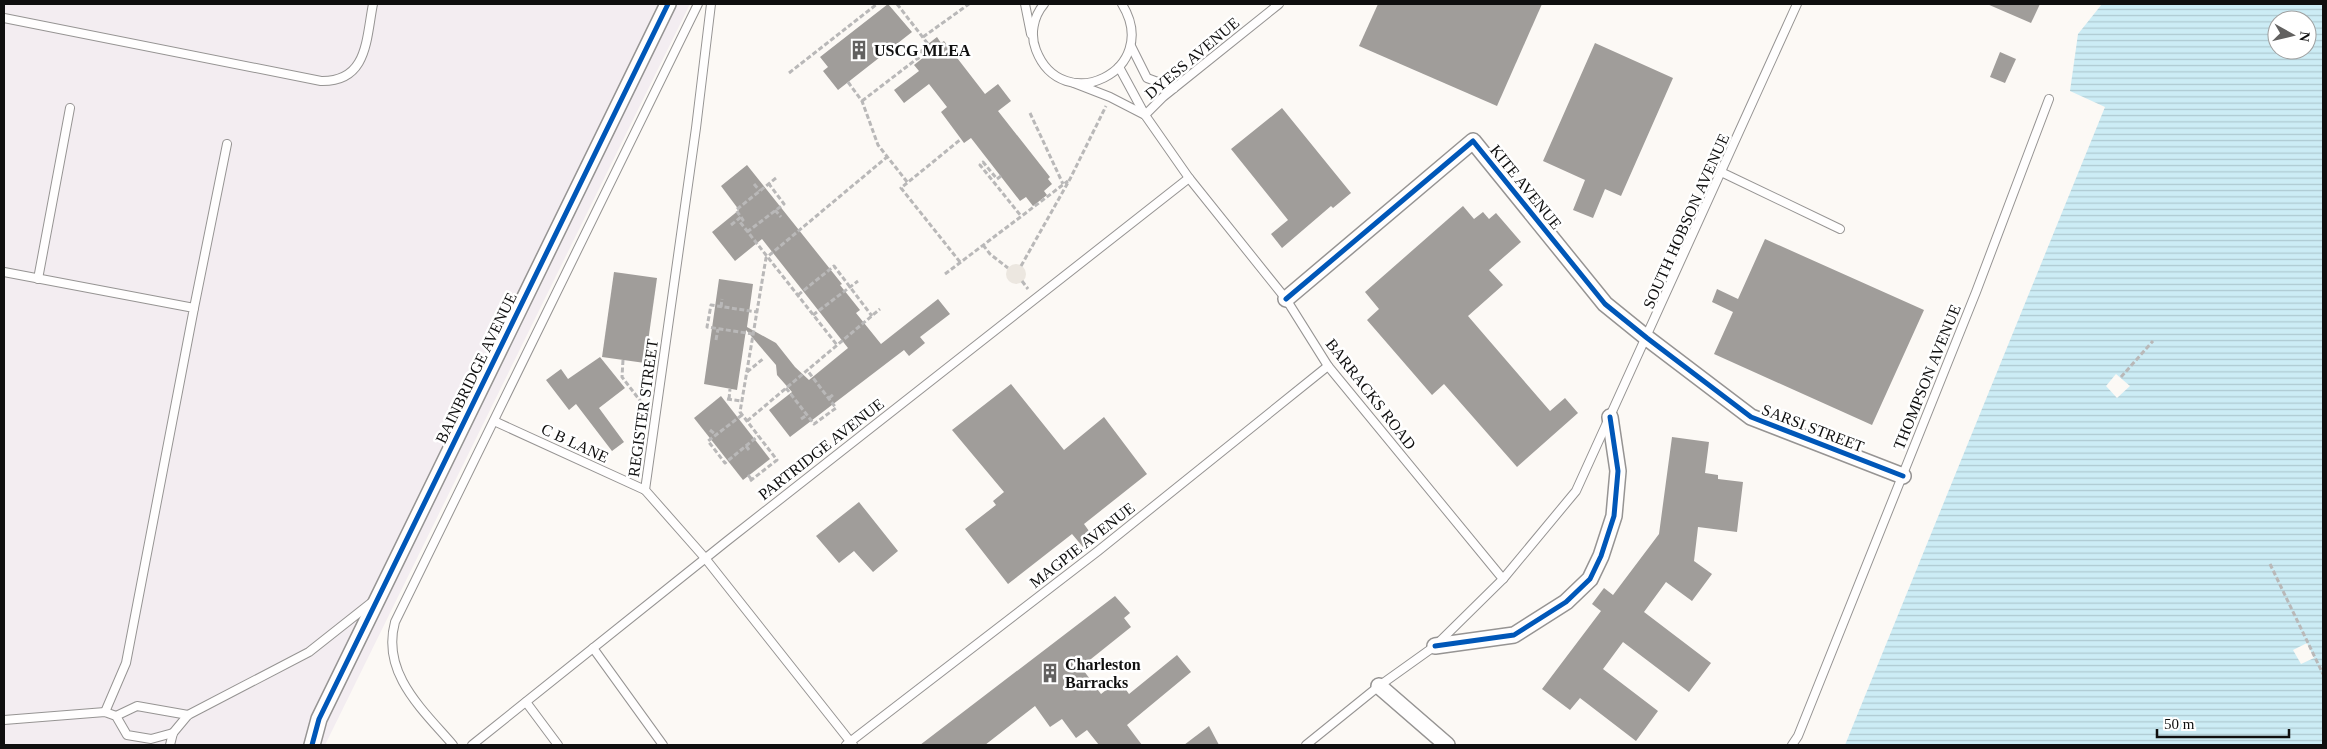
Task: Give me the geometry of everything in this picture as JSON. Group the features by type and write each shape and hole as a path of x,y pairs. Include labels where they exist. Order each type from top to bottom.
{"street":[{"name":"BAINBRIDGE AVENUE","path":"312,745 319,720 668,4"},
{"name":"KITE AVENUE","path":"1286,299 1473,141 1605,304 1647,338"},
{"name":"SARSI STREET","path":"1647,338 1751,418 1903,476"},
{"path":"1435,646 1514,635 1566,602 1590,579 1601,556 1614,516 1618,471 1610,417"},
{"path":"1379,686 1447,745"}],"lane":[{"path":"4,18 321,81 334,81 348,76 356,70 362,59 373,4"},
{"path":"453,745 408,692 395,668 391,637 395,622 698,4"},
{"name":"REGISTER STREET","path":"711,4 696,128 645,490 705,558 850,744"},
{"name":"BARRACKS ROAD","path":"1025,4 1040,60 1051,72 1065,81 1110,97 1145,115 1189,178 1286,299 1328,366 1503,579"},
{"path":"1034,43 1033,26 1039,10 1044,4"},
{"path":"1074,83 1082,84 1099,81 1114,73 1124,61 1130,46 1132,31 1129,15 1122,4"},
{"name":"DYESS AVENUE","path":"1145,115 1174,88 1279,4"},
{"name":"SOUTH HOBSON AVENUE","path":"1306,745 1379,686 1435,646 1503,579 1576,491 1797,4"},
{"path":"1130,46 1146,78 1174,88"},
{"path":"1119,67 1145,115"},
{"name":"THOMPSON AVENUE","path":"1792,745 1798,736 1903,476 2049,99"},
{"path":"38,279 70,108"},
{"path":"105,712 126,663 227,144"},
{"path":"1721,172 1840,229"},
{"name":"PARTRIDGE AVENUE","path":"472,745 705,558 1189,178"},
{"path":"4,272 194,308"},
{"name":"MAGPIE AVENUE","path":"850,744 1098,551 1328,366"},
{"name":"C B LANE","path":"494,421 645,490"},
{"path":"170,745 173,733 188,715 309,652 379,597"},
{"path":"593,648 663,745"},
{"path":"526,702 558,745"},
{"path":"116,716 137,706 188,715"},
{"path":"4,720 105,712 116,716 127,735 151,739 173,733"}],"path":[{"path":"789,73 877,4"},
{"path":"897,4 928,44"},
{"path":"923,37 969,4"},
{"path":"862,101 918,58 920,61"},
{"path":"848,82 862,101 878,146 908,183"},
{"path":"1021,266 1070,179 1107,103"},
{"path":"1030,113 1063,184"},
{"path":"960,262 901,188 961,139"},
{"path":"748,475 751,481 777,460 742,415 746,373 766,258 887,157"},
{"path":"1001,176 997,179 984,162 980,164 1021,216"},
{"path":"776,178 736,210 744,220 740,222 766,258 837,345"},
{"path":"944,274 1070,179"},
{"path":"754,184 760,191"},
{"path":"747,232 784,204 769,184"},
{"path":"775,210 781,217"},
{"path":"731,225 741,217"},
{"path":"983,245 990,254 1008,268"},
{"path":"798,295 834,266 872,316"},
{"path":"813,315 858,281"},
{"path":"1022,281 1028,289"},
{"path":"721,307 722,299"},
{"path":"753,334 707,327 711,305 757,312"},
{"path":"747,421 880,309"},
{"path":"716,340 718,329"},
{"path":"2121,377 2153,341"},
{"path":"746,373 764,358"},
{"path":"623,360 622,377 655,419"},
{"path":"786,388 814,424 836,408 807,370"},
{"path":"730,389 728,399 742,401"},
{"path":"828,398 834,394"},
{"path":"742,415 708,442 725,463 758,436"},
{"path":"801,420 807,415"},
{"path":"710,430 716,435"},
{"path":"746,446 749,450"},
{"path":"2270,564 2323,674"}],"shaded area":[{"path":"4,4 690,4 325,745 4,745"},
{"path":"1016,264 1023,267 1026,274 1023,281 1016,284 1009,281 1006,274 1009,267"}],"water":[{"path":"2102,4 2323,4 2323,745 1845,745 2105,107 2070,91 2078,34"}],"pier":[{"path":"2116,374 2130,386 2117,398 2106,386"},
{"path":"2307,643 2314,658 2301,664 2293,650"}],"building":[{"name":"USCG MLEA","path":"888,4 912,32 838,90 823,71 828,67 820,57"},
{"path":"1378,4 1542,4 1497,106 1359,46"},
{"path":"1987,4 2040,4 2031,23"},
{"path":"937,37 941,43 944,41 985,94 998,84 1011,101 998,111 1050,177 1048,179 1052,184 1044,191 1047,195 1033,206 1026,197 1020,201 971,138 964,143 941,112 947,107 929,84 904,103 894,90 919,71 914,65 924,57 919,51"},
{"path":"1595,43 1673,78 1621,196 1605,189 1593,218 1573,210 1585,180 1543,161"},
{"path":"2000,52 2016,59 2005,83 1990,77"},
{"path":"1282,108 1351,193 1333,208 1331,206 1282,248 1271,234 1288,220 1231,149"},
{"path":"747,165 842,284 840,285 860,310 856,313 881,344 938,299 950,314 920,337 925,343 909,356 904,350 790,437 769,410 792,392 777,375 776,365 746,330 737,390 704,384 719,279 753,284 747,327 776,343 795,367 809,380 848,348 762,239 735,261 712,232 739,210 721,186"},
{"path":"1463,206 1474,219 1483,212 1489,219 1496,213 1521,242 1489,270 1503,285 1468,316 1550,411 1565,398 1578,413 1517,467 1444,384 1432,395 1367,320 1379,309 1365,292"},
{"path":"1765,239 1924,310 1872,425 1714,354 1733,312 1712,302 1717,289 1738,299"},
{"path":"614,272 657,278 645,363 602,357"},
{"path":"600,357 625,388 599,408 624,442 612,451 576,404 569,410 546,380 561,369 568,379"},
{"path":"1011,384 1064,450 1104,417 1147,474 1084,524 1094,538 1083,547 1072,534 1008,584 965,529 996,505 993,501 1004,492 952,430"},
{"path":"721,396 770,459 743,480 694,418"},
{"path":"1672,437 1709,442 1705,473 1718,475 1718,479 1743,482 1737,532 1698,527 1694,561 1712,574 1692,601 1666,582 1644,612 1711,663 1689,692 1623,642 1603,669 1658,711 1636,741 1580,698 1570,710 1542,689 1601,611 1592,604 1604,588 1613,595 1659,534"},
{"path":"859,502 898,551 873,572 854,551 839,563 816,536"},
{"name":"Charleston Barracks","path":"1115,596 1130,613 1124,618 1131,627 1081,667 1101,694 1119,680 1129,694 1177,655 1191,672 1127,725 1142,745 1099,745 1087,730 1076,738 1062,719 1050,727 1035,706 985,745 920,745"},
{"path":"1209,726 1219,745 1184,745"}],"cycle path":[{"path":"312,745 319,719 668,4"},
{"path":"1286,299 1473,141 1605,304 1647,338 1751,417 1903,476"},
{"path":"1435,646 1514,635 1566,602 1590,579 1601,556 1614,516 1618,471 1610,417"}],"place":[{"name":"USCG MLEA","path":"859,50"},
{"name":"Charleston Barracks","path":"1050,673"}]}
